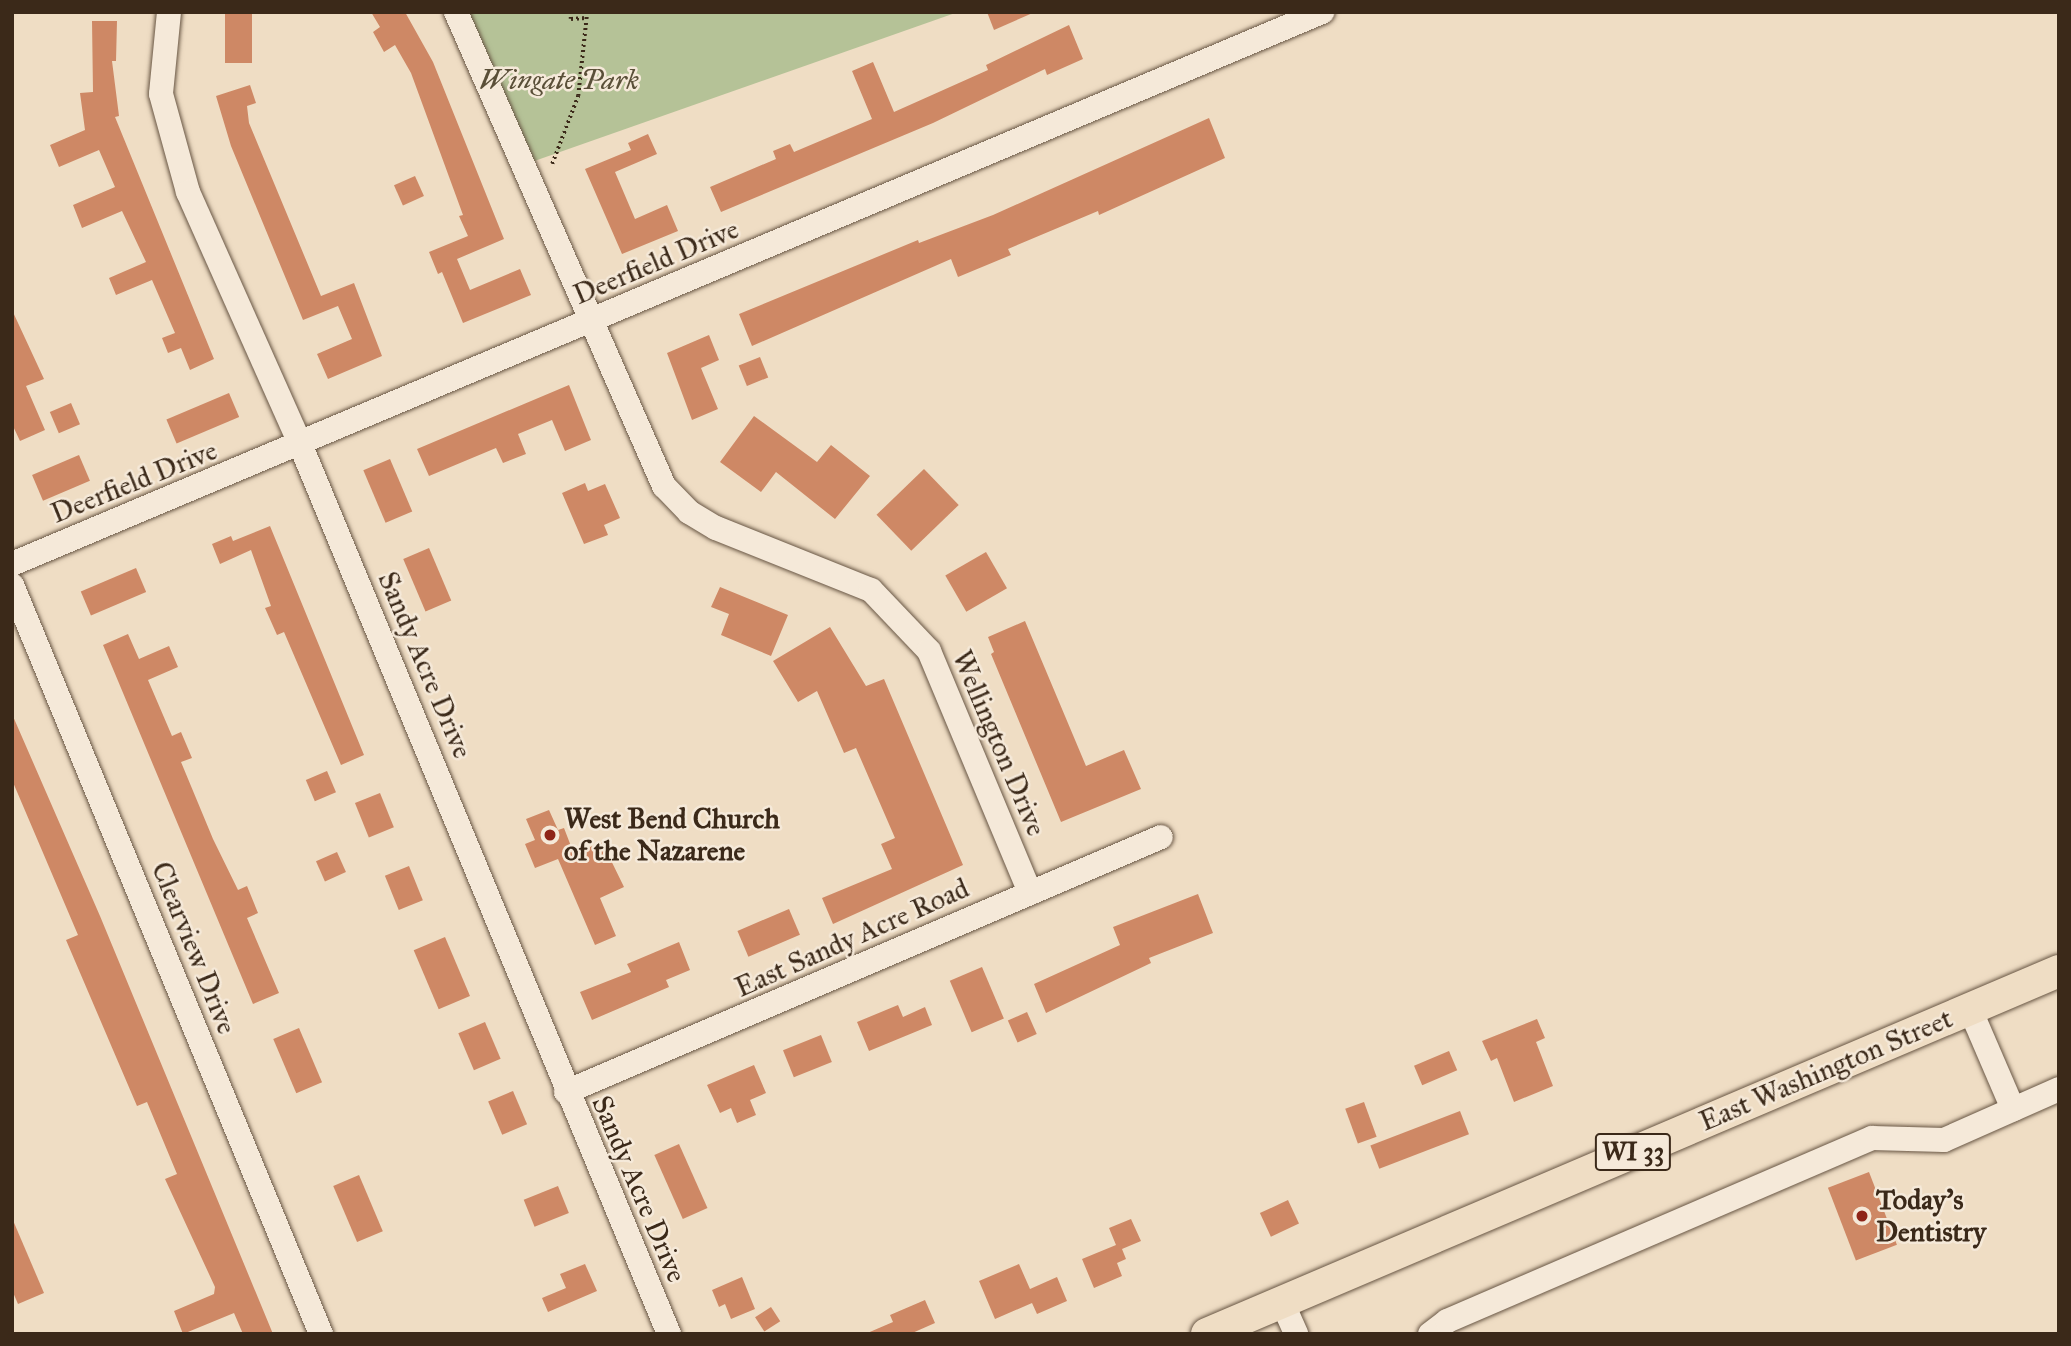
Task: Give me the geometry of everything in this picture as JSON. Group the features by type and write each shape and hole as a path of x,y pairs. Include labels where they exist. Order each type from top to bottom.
{"main road":[{"name":"East Washington Street","path":"1207,1334 2059,971"}],"street":[{"name":"Sandy Acre Drive","path":"169,12 161,94 188,192 301,446 565,1092 669,1334"},
{"name":"Wellington Drive","path":"456,12 664,486 689,512 716,528 871,590 929,651 1030,892"},
{"name":"Deerfield Drive","path":"12,564 301,446 1322,12"},
{"name":"Clearview Drive","path":"12,585 321,1334"},
{"name":"East Sandy Acre Road","path":"565,1092 1161,837"},
{"path":"1970,1009 2013,1109"},
{"path":"1430,1334 1447,1321 1872,1138 1944,1140 2059,1089"},
{"path":"1282,1302 1296,1334"}],"path":[{"path":"552,164 578,96 587,14 571,19 571,12"}],"green space":[{"name":"Wingate Park","path":"453,12 958,12 523,165"}],"building":[{"path":"225,12 252,12 252,63 225,63"},
{"path":"371,12 405,12 433,62 504,239 457,259 470,290 520,269 531,295 463,323 442,272 438,274 429,252 468,236 459,216 463,215 411,73 395,45 384,52 373,32 380,27"},
{"path":"987,12 1035,12 994,30"},
{"path":"92,21 117,21 116,61 112,61 119,116 115,117 214,359 190,370 181,348 168,353 162,338 175,333 152,280 116,295 109,278 146,262 122,211 82,228 73,205 115,187 99,150 59,167 50,145 85,130 80,93 93,92"},
{"path":"1069,25 1083,59 1047,75 1045,69 933,123 721,212 710,187 776,159 773,151 790,144 794,152 872,119 852,71 873,62 894,112 988,70 986,65"},
{"path":"250,85 256,103 247,106 249,123 321,296 354,283 382,356 328,379 317,354 352,339 338,306 303,320 231,146 216,96"},
{"path":"1209,118 1225,158 1099,215 1098,211 1008,249 1011,255 958,277 951,259 752,346 739,314 918,240 919,243 993,215"},
{"path":"648,134 657,154 615,172 635,219 667,205 678,231 622,254 585,169 631,150 628,143"},
{"path":"415,176 424,196 403,205 394,185"},
{"path":"12,310 44,379 26,386 45,430 20,441 12,424"},
{"path":"709,335 719,360 701,368 718,409 692,420 667,353"},
{"path":"760,357 768,377 747,386 739,366"},
{"path":"569,385 591,440 565,451 552,420 518,434 526,454 503,463 496,448 429,476 417,449"},
{"path":"229,393 239,417 177,444 166,420"},
{"path":"71,403 80,424 59,433 50,412"},
{"path":"754,416 817,462 831,445 870,476 835,519 776,472 761,492 720,462"},
{"path":"79,455 90,481 43,501 32,475"},
{"path":"390,459 412,511 386,523 363,470"},
{"path":"924,469 959,505 911,551 877,515"},
{"path":"585,483 588,491 605,484 620,518 604,525 608,535 584,544 562,493"},
{"path":"270,526 364,755 341,765 284,632 277,635 265,608 271,606 251,550 220,564 212,544 231,536 233,541"},
{"path":"429,548 451,600 425,611 403,559"},
{"path":"986,552 1007,588 966,612 945,576"},
{"path":"136,568 146,592 91,615 81,591"},
{"path":"720,587 788,615 771,656 721,635 729,614 711,607"},
{"path":"1025,621 1086,766 1124,750 1141,789 1061,822 991,654 994,652 988,637"},
{"path":"830,627 866,686 884,679 963,865 833,924 822,898 892,869 881,844 895,838 856,748 844,753 817,691 798,702 773,661"},
{"path":"128,634 139,659 169,646 178,667 148,680 172,736 181,732 192,758 181,762 213,839 238,890 247,886 258,913 247,918 279,993 253,1004 103,645"},
{"path":"12,714 100,916 273,1334 243,1334 234,1313 183,1334 174,1311 214,1294 215,1287 165,1179 177,1174 147,1102 137,1106 66,940 78,935 12,780"},
{"path":"327,771 336,792 315,801 306,780"},
{"path":"380,793 394,827 369,837 355,803"},
{"path":"549,810 558,830 564,828 574,854 602,842 624,887 600,898 616,936 595,945 558,859 535,868 525,844 535,840 526,819"},
{"path":"337,852 346,872 325,881 316,861"},
{"path":"409,866 423,900 399,910 385,876"},
{"path":"1198,894 1213,933 1149,958 1151,963 1046,1013 1034,984 1120,945 1113,927"},
{"path":"789,909 800,935 748,957 737,931"},
{"path":"445,937 470,996 439,1009 414,950"},
{"path":"679,942 690,970 666,980 669,987 592,1020 580,992 631,972 627,964"},
{"path":"982,967 1004,1019 972,1032 950,981"},
{"path":"898,1005 903,1017 925,1007 932,1025 869,1051 857,1022"},
{"path":"1027,1012 1037,1034 1018,1042 1008,1021"},
{"path":"1537,1019 1545,1038 1536,1042 1553,1086 1514,1102 1497,1058 1491,1061 1482,1041"},
{"path":"485,1022 501,1059 474,1070 458,1033"},
{"path":"299,1028 322,1082 296,1093 273,1039"},
{"path":"821,1035 832,1062 794,1077 783,1050"},
{"path":"1449,1051 1457,1070 1422,1085 1414,1066"},
{"path":"754,1065 766,1093 750,1100 756,1115 737,1123 731,1108 720,1113 707,1085"},
{"path":"513,1091 527,1124 502,1135 488,1102"},
{"path":"1364,1102 1377,1137 1358,1144 1345,1109"},
{"path":"1460,1111 1469,1134 1379,1169 1370,1145"},
{"path":"679,1144 707,1208 683,1219 654,1155"},
{"name":"Today's Dentistry","path":"1869,1172 1897,1245 1856,1261 1828,1188"},
{"path":"359,1175 383,1231 357,1242 333,1186"},
{"path":"558,1186 569,1213 535,1227 524,1200"},
{"path":"1288,1200 1299,1224 1271,1237 1260,1213"},
{"path":"12,1218 44,1293 18,1304 12,1290"},
{"path":"1131,1219 1141,1241 1122,1249 1126,1259 1117,1263 1122,1276 1094,1288 1082,1259 1116,1245 1109,1228"},
{"path":"585,1264 597,1291 548,1312 542,1298 566,1288 560,1274"},
{"path":"1019,1264 1030,1289 1057,1277 1067,1301 1037,1314 1032,1303 995,1319 979,1281"},
{"path":"742,1277 755,1309 731,1319 725,1304 719,1307 712,1290"},
{"path":"925,1300 935,1323 910,1334 865,1334 893,1322 890,1315"},
{"path":"771,1307 780,1321 764,1332 755,1317"}],"place":[{"name":"West Bend Church of the Nazarene","path":"550,835"},
{"name":"Today's Dentistry","path":"1862,1216"}]}
